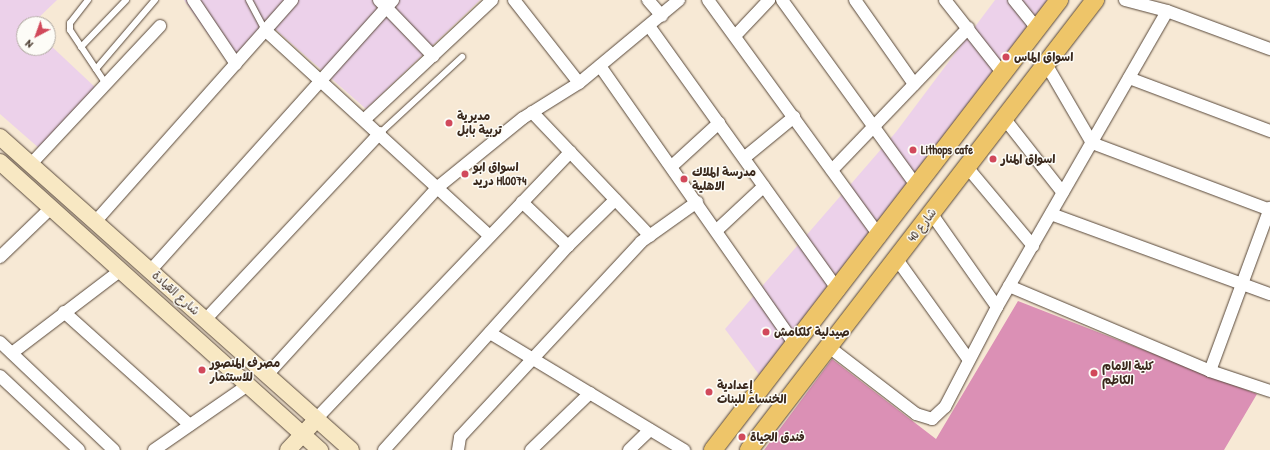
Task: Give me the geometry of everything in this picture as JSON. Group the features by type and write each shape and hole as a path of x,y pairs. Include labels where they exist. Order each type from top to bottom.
{"main road":[{"path":"713,450 880,238 1059,0"},
{"name":"شارع 40","path":"749,450 1095,0"},
{"path":"916,191 919,205 932,212"},
{"path":"894,219 909,225 912,237"}],"street":[{"path":"193,0 236,64"},
{"path":"95,222 292,0"},
{"path":"365,119 492,0"},
{"path":"514,0 579,83"},
{"path":"648,0 662,16"},
{"path":"267,375 438,186 532,112 579,83 662,16 679,0"},
{"path":"708,0 880,238"},
{"path":"734,36 769,0"},
{"path":"782,0 916,191"},
{"path":"855,0 914,84"},
{"path":"945,0 1004,75"},
{"path":"1014,0 1037,28"},
{"path":"1125,0 1167,11 1270,49"},
{"path":"150,270 323,81 386,3 433,56"},
{"path":"829,347 916,414 932,419 945,408 997,307 1167,11"},
{"path":"31,164 160,26"},
{"path":"649,26 839,291"},
{"path":"832,170 968,28"},
{"path":"265,30 365,119 490,236"},
{"path":"1046,64 1092,143 1270,209 1244,285 1210,371"},
{"path":"600,66 717,230 795,345"},
{"path":"1129,78 1270,131"},
{"path":"532,112 650,236"},
{"path":"744,158 794,117"},
{"path":"1004,118 1063,193"},
{"path":"672,166 719,123"},
{"path":"205,320 380,133"},
{"name":"شارع القيادة","path":"0,138 351,450"},
{"path":"288,450 570,152"},
{"name":"شارع القيادة","path":"0,162 52,207 320,450"},
{"path":"967,167 1032,246"},
{"path":"717,230 764,186"},
{"path":"384,450 568,246 616,200"},
{"path":"522,202 568,246"},
{"path":"458,450 460,437 532,358 650,236 697,202"},
{"path":"0,257 52,207"},
{"path":"932,212 997,307"},
{"path":"1051,214 1270,294"},
{"path":"896,258 969,360"},
{"path":"12,353 121,270"},
{"path":"1009,286 1210,371 1270,391"},
{"path":"64,312 190,425"},
{"path":"490,333 684,450"},
{"path":"0,342 114,450"},
{"path":"0,376 79,450"},
{"path":"154,450 248,385"},
{"path":"532,450 590,393"},
{"path":"629,450 650,430"}],"lane":[{"path":"88,0 70,23 70,30 106,84"},
{"path":"81,47 126,0"},
{"path":"96,69 156,0"},
{"path":"249,0 265,30"},
{"path":"380,133 462,58"}],"shaded area":[{"path":"0,0 57,0 40,16 16,16 16,56 56,56 56,51 97,89 40,149 0,114"},
{"path":"184,0 480,0 366,109 266,21 228,63"},
{"path":"995,0 1049,0 763,380 725,329 896,132"}],"building":[{"name":"كلية الامام الكاظم","path":"1018,301 1257,394 1224,450 764,450 832,359 936,439"}],"place":[{"name":"اسواق الماس","path":"1006,57"},
{"name":"مديرية تربية بابل","path":"449,123"},
{"name":"Lithops cafe","path":"913,150"},
{"name":"اسواق المنار","path":"993,159"},
{"name":"اسواق ابو دريد Hl0074","path":"465,174"},
{"name":"مدرسة الملاك الاهلية","path":"684,179"},
{"name":"صيدلية كلكامش","path":"766,332"},
{"name":"مصرف المنصور للاستثمار","path":"202,370"},
{"name":"كلية الامام الكاظم","path":"1094,373"},
{"name":"إعدادية الخنساء للبنات","path":"709,392"},
{"name":"فندق الحياة","path":"742,437"}]}
